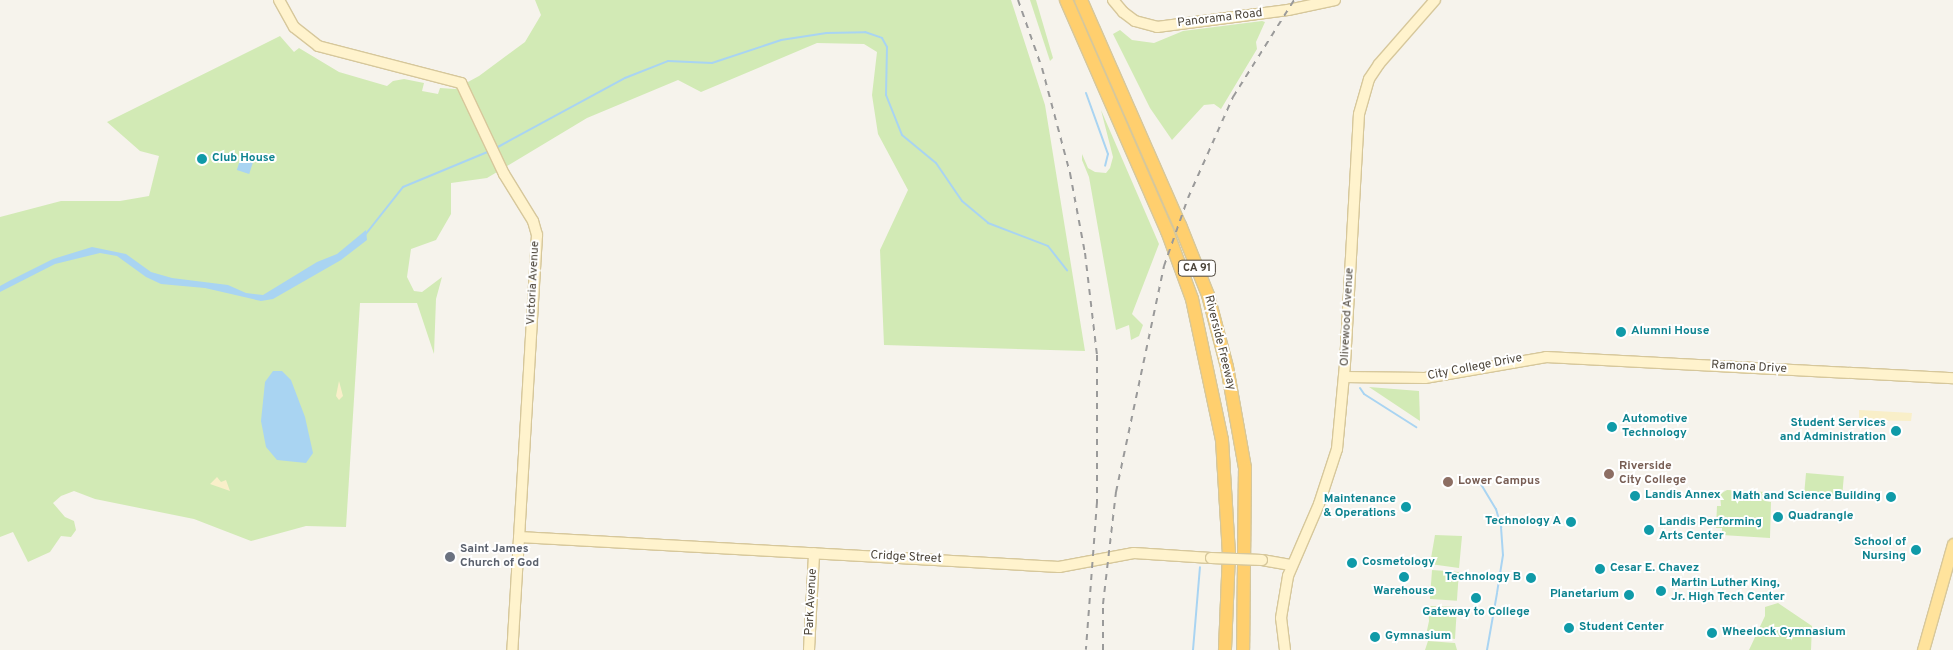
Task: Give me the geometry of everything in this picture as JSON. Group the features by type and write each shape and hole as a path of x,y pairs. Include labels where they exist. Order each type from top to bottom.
{"highway":[{"name":"Riverside Freeway","path":"1066,0 1167,231 1192,299 1222,440 1229,552 1225,650"},
{"name":"Riverside Freeway","path":"1081,0 1180,225 1208,295 1227,366 1245,468 1243,650"}],"main road":[{"path":"1923,650 1953,544"}],"street":[{"name":"Victoria Avenue","path":"279,0 290,21 303,36 322,47 458,80 466,89 498,162 531,216 537,235 512,650"},
{"name":"Panorama Road","path":"1114,0 1123,12 1136,21 1157,27 1288,10 1334,0"},
{"name":"Olivewood Avenue","path":"1286,650 1281,618 1291,565 1333,467 1344,377 1358,126 1362,99 1369,79 1389,49 1432,1"},
{"name":"City College Drive","path":"1344,377 1425,378 1546,357"},
{"name":"Ramona Drive","path":"1546,357 1953,378"},
{"name":"Cridge Street","path":"519,537 1059,567 1134,553 1262,560 1291,565"},
{"name":"Park Avenue","path":"809,650 814,553"}],"green space":[{"path":"535,0 1011,0 1045,105 1085,351 884,345 880,250 908,190 878,134 872,95 877,52 864,44 817,43 701,92 678,80 587,118 487,178 451,183 451,214 436,240 411,249 407,277 414,291 422,292 442,277 436,299 434,354 417,303 360,303 346,527 306,526 251,541 194,519 95,499 74,491 61,496 53,503 65,517 74,521 76,530 71,537 61,536 50,552 28,562 13,532 0,537 0,217 61,201 120,201 149,196 159,156 140,151 107,122 280,36 294,52 299,48 339,72 387,86 393,81 404,79 424,83 422,91 438,94 440,88 455,89 479,76 525,42 541,15"},
{"path":"1030,0 1036,0 1053,58 1050,61"},
{"path":"1265,22 1256,42 1257,49 1221,109 1214,104 1204,105 1172,140 1150,108 1113,34 1120,30 1132,40 1154,43 1183,31"},
{"path":"1101,110 1159,244 1132,314 1143,325 1139,336 1131,340 1129,325 1116,330 1089,177 1082,160 1082,154 1088,168 1095,172 1106,173 1110,168 1113,157"},
{"path":"1369,387 1419,391 1420,421"},
{"path":"1806,473 1844,476 1842,499 1804,496"},
{"path":"1727,490 1766,492 1765,501 1771,502 1770,538 1722,535 1722,528 1716,528 1717,506 1721,506 1720,494"},
{"path":"1435,535 1462,536 1459,568 1430,564"},
{"path":"1432,570 1459,572 1457,601 1430,599"},
{"path":"1778,603 1812,626 1811,650 1749,650 1765,616 1765,607"},
{"path":"1431,606 1457,607 1455,639 1426,635 1429,621 1428,608"},
{"path":"1428,641 1455,643 1457,650 1425,650"}],"sand":[{"path":"339,381 343,396 339,400 336,396"},
{"path":"1859,410 1912,413 1911,421 1859,420"},
{"path":"217,477 221,482 226,480 230,491 210,484"}],"water":[{"path":"243,151 255,155 249,174 237,170"},
{"path":"366,230 367,240 341,260 273,299 261,301 205,288 161,284 146,277 117,256 100,253 55,264 0,292 0,286 53,259 92,247 126,254 151,272 172,278 228,285 246,293 263,295 317,262 337,254"},
{"path":"273,371 282,371 291,380 305,417 313,453 306,463 277,460 266,447 261,421 265,382"}],"waterway":[{"path":"496,148 625,78 668,61 712,63 781,40 826,33 865,32 882,38 887,47 886,95 902,135 936,163 962,201 988,223 1048,246 1067,270"},
{"path":"1086,93 1108,154 1105,166"},
{"path":"365,235 403,187 490,151"},
{"path":"1360,388 1364,394 1416,427"},
{"path":"1479,481 1496,509 1501,527 1503,555 1497,592"},
{"path":"1193,650 1200,567"},
{"path":"1487,650 1497,593"}],"railway":[{"path":"1018,0 1042,68 1070,173 1085,253 1097,355 1097,502 1086,650"},
{"path":"1103,650 1103,604 1116,492 1164,266 1188,198 1233,97 1294,0"}],"place":[{"name":"Club House","path":"202,159"},
{"name":"Alumni House","path":"1621,332"},
{"name":"Automotive Technology","path":"1612,427"},
{"name":"Student Services and Administration","path":"1896,431"},
{"name":"Riverside City College","path":"1609,474"},
{"name":"Lower Campus","path":"1448,482"},
{"name":"Landis Annex","path":"1635,496"},
{"name":"Math and Science Building","path":"1891,497"},
{"name":"Maintenance & Operations","path":"1406,507"},
{"name":"Quadrangle","path":"1778,517"},
{"name":"Technology A","path":"1571,522"},
{"name":"Landis Performing Arts Center","path":"1649,530"},
{"name":"School of Nursing","path":"1916,550"},
{"name":"Saint James Church of God","path":"450,557"},
{"name":"Cosmetology","path":"1352,563"},
{"name":"Cesar E. Chavez","path":"1600,569"},
{"name":"Warehouse","path":"1404,577"},
{"name":"Technology B","path":"1531,578"},
{"name":"Martin Luther King, Jr. High Tech Center","path":"1661,591"},
{"name":"Planetarium","path":"1629,595"},
{"name":"Gateway to College","path":"1476,598"},
{"name":"Student Center","path":"1569,628"},
{"name":"Wheelock Gymnasium","path":"1712,633"},
{"name":"Gymnasium","path":"1375,637"}]}
